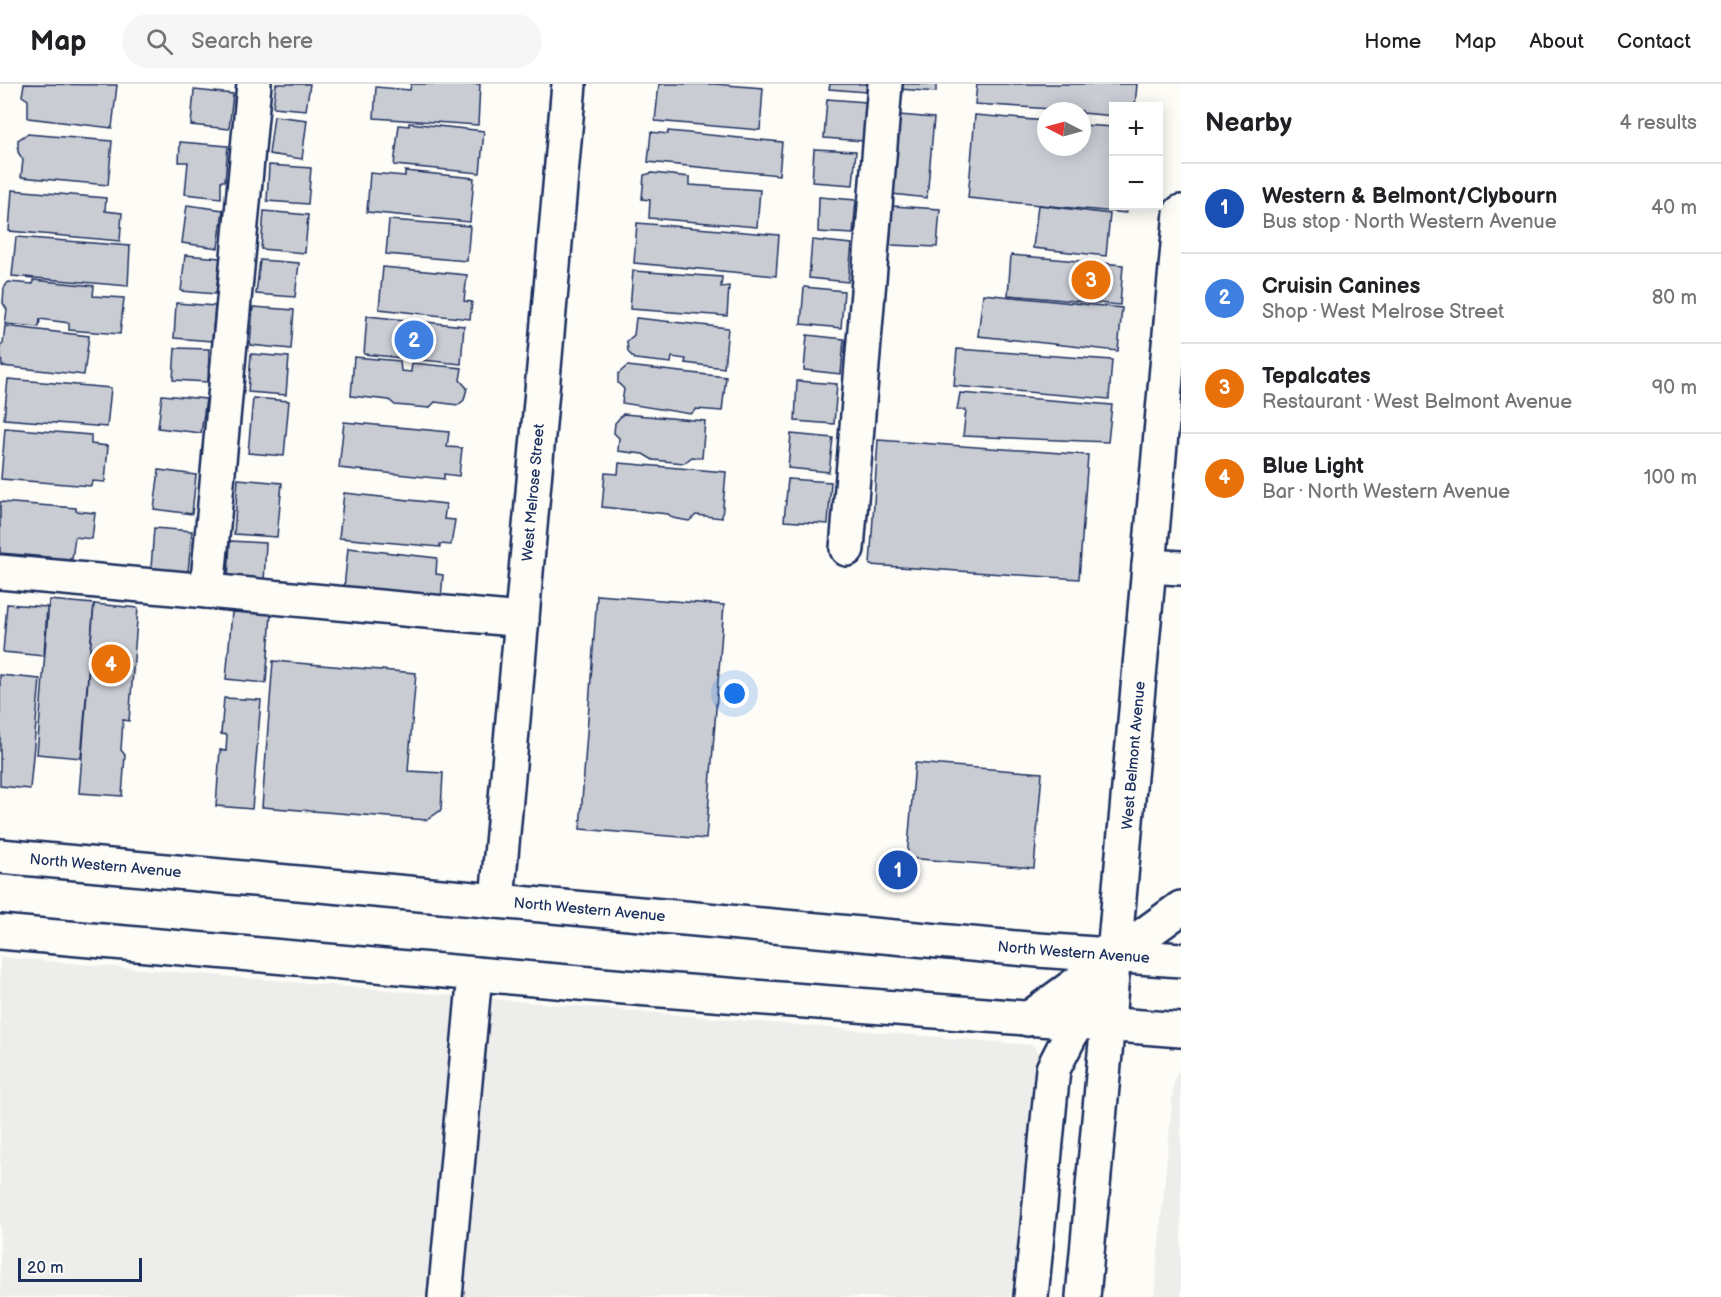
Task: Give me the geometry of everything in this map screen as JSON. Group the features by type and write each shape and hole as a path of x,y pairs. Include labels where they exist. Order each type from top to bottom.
{"main road":[{"path":"207,591 254,84"},
{"name":"West Melrose Street","path":"497,901 569,84"},
{"path":"847,549 885,84"},
{"name":"West Belmont Avenue","path":"1083,1297 1111,1025 1149,566 1170,467 1181,212"},
{"path":"1149,566 1181,568"},
{"path":"0,572 522,620"},
{"name":"North Western Avenue","path":"0,856 1038,950 1181,960"},
{"path":"1028,1019 1181,908"},
{"path":"0,932 475,974 1181,1030"},
{"path":"1031,1297 1053,1069 1077,1022 1117,954"},
{"path":"445,1297 475,974"}],"shaded area":[{"path":"0,957 1032,1045 1039,1052 1043,1068 1022,1297 0,1297"},
{"path":"1181,1067 1181,1297 1154,1297 1174,1080"}],"building":[{"path":"24,84 117,85 112,128 28,118 28,100 22,96"},
{"path":"276,84 310,84 306,110 273,107"},
{"path":"411,84 480,84 478,125 374,118 376,87 410,90"},
{"path":"659,84 714,84 763,88 760,130 655,121"},
{"path":"830,84 867,84 866,92 829,89"},
{"path":"900,84 936,84 936,92 900,89"},
{"path":"977,84 1137,84 1135,102 1109,102 1109,116 1091,114 1091,102 1037,102 1037,108 975,104"},
{"path":"194,90 233,94 229,129 191,125"},
{"path":"827,99 866,102 864,141 824,138"},
{"path":"899,115 934,118 927,198 892,194"},
{"path":"975,115 1037,120 1037,156 1091,156 1091,126 1109,127 1109,210 1126,210 1126,213 968,198"},
{"path":"274,116 307,120 302,159 269,154"},
{"path":"409,123 484,131 480,173 394,165 399,125 409,126"},
{"path":"668,131 782,142 779,175 648,162 651,132 668,134"},
{"path":"27,134 112,141 108,185 21,177 23,160 18,152 18,140"},
{"path":"180,142 228,146 225,181 221,181 221,198 185,194 188,162 179,162"},
{"path":"814,149 856,151 853,185 812,182"},
{"path":"269,165 311,168 308,204 267,201"},
{"path":"405,171 474,178 470,222 367,212 370,173 405,176"},
{"path":"652,173 690,177 690,185 760,190 757,227 649,218 650,200 642,199 644,175"},
{"path":"12,190 106,198 105,211 122,213 120,241 9,231"},
{"path":"819,197 856,200 853,234 818,232"},
{"path":"187,205 223,210 218,248 182,243"},
{"path":"1038,205 1110,214 1106,256 1033,248"},
{"path":"892,206 940,209 937,247 890,245"},
{"path":"264,211 308,215 305,253 261,249"},
{"path":"389,220 470,226 467,261 386,254"},
{"path":"637,223 779,235 776,276 634,263"},
{"path":"16,237 130,246 128,286 12,276"},
{"path":"812,240 852,244 848,282 809,278"},
{"path":"185,255 220,258 216,294 181,291"},
{"path":"1011,255 1123,265 1120,305 1008,295"},
{"path":"260,260 299,263 295,297 256,294"},
{"path":"383,267 467,275 464,301 472,302 470,319 379,309"},
{"path":"633,271 722,277 721,287 729,286 727,316 630,309"},
{"path":"33,280 94,286 93,296 124,298 120,334 69,330 69,323 40,319 39,327 5,324 7,310 3,303 4,288 8,282 33,284"},
{"path":"804,287 844,291 841,328 801,324"},
{"path":"983,294 1122,308 1118,351 978,336"},
{"path":"176,303 215,306 212,341 174,338"},
{"path":"253,307 294,310 291,349 250,345"},
{"path":"367,316 464,326 461,364 364,354"},
{"path":"636,318 728,328 724,368 685,363 686,359 672,357 671,363 635,359 628,352 627,341 634,335"},
{"path":"5,326 89,336 84,375 2,366 0,346 3,344"},
{"path":"807,335 844,339 841,374 804,370"},
{"path":"175,348 209,349 208,382 173,380"},
{"path":"957,349 1112,360 1109,399 954,386"},
{"path":"251,354 289,357 286,395 248,392"},
{"path":"354,357 400,361 401,371 411,372 412,363 462,368 460,380 467,388 464,400 458,405 435,402 429,408 395,405 389,400 351,396"},
{"path":"627,366 726,377 722,411 696,409 691,414 622,403 624,389 618,383 618,374"},
{"path":"8,379 111,388 107,427 4,419"},
{"path":"797,381 837,384 834,424 795,421"},
{"path":"960,393 1112,405 1108,442 963,436 966,410 957,410"},
{"path":"162,395 206,399 201,433 158,428"},
{"path":"253,398 289,401 284,456 248,453"},
{"path":"623,414 705,421 702,458 692,457 684,463 653,460 643,454 618,451 619,438 614,433 615,423"},
{"path":"344,422 449,432 447,447 462,448 459,476 444,474 444,479 339,468"},
{"path":"5,428 91,435 91,444 108,446 105,482 92,481 91,486 1,479"},
{"path":"791,434 833,438 829,472 788,468"},
{"path":"878,440 1088,455 1079,579 870,565"},
{"path":"619,463 726,472 722,518 696,515 689,521 673,518 668,514 602,507 605,473 618,474"},
{"path":"159,470 196,475 192,514 154,509"},
{"path":"238,479 282,483 277,537 234,534"},
{"path":"788,479 831,482 828,524 784,521"},
{"path":"344,493 446,504 444,519 455,520 451,545 440,544 440,547 339,538"},
{"path":"0,502 76,508 76,511 95,513 92,539 75,537 72,559 0,553"},
{"path":"154,528 192,531 188,572 151,568"},
{"path":"230,541 266,543 264,582 228,581"},
{"path":"348,548 437,558 436,574 443,575 441,599 344,588"},
{"path":"597,595 724,605 706,839 580,829"},
{"path":"49,600 94,604 81,758 37,754"},
{"path":"7,604 47,607 44,656 3,652"},
{"path":"94,604 138,608 129,721 123,720 121,750 125,755 122,796 79,793"},
{"path":"232,612 271,614 266,683 226,679"},
{"path":"273,661 416,673 408,771 443,773 441,810 427,820 262,807"},
{"path":"0,675 40,679 30,789 0,786"},
{"path":"224,698 261,700 252,809 216,806 220,750 226,751 227,735 221,734"},
{"path":"915,763 1042,773 1034,868 907,858"}],"place":[{"name":"Tepalcates","path":"1091,280"},
{"name":"Cruisin Canines","path":"414,340"},
{"name":"Blue Light","path":"111,664"},
{"name":"Western & Belmont/Clybourn","path":"898,870"}]}
